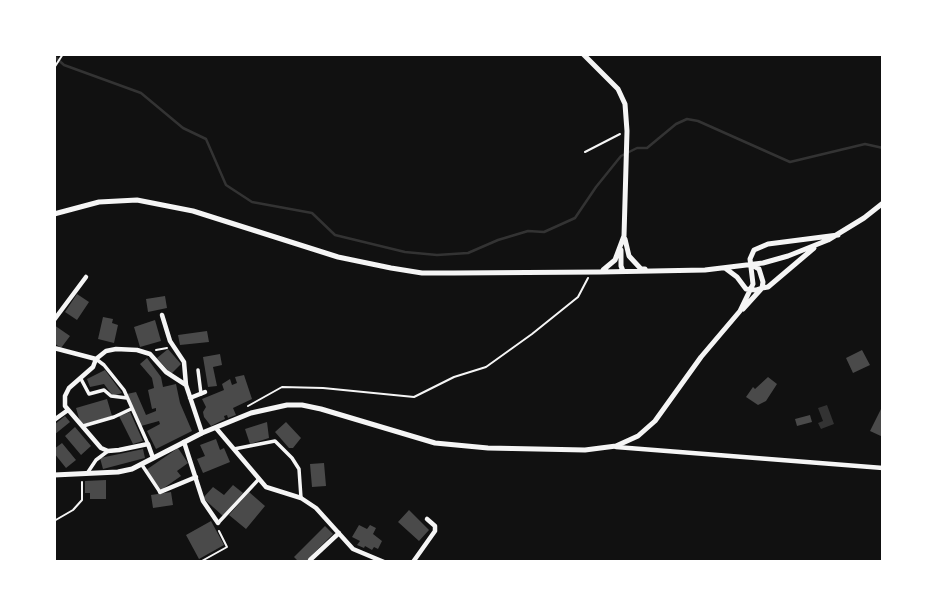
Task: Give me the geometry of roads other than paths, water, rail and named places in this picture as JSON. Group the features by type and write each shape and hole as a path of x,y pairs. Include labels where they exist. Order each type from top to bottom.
{"street":[{"path":"583,54 622,96 627,131 624,236 615,260 600,272"},
{"path":"54,214 99,202 137,200 193,211 349,260 422,273 600,272 751,265 818,245 883,204"},
{"path":"740,311 753,284 751,254 759,247 838,234"},
{"path":"624,236 629,256 641,269 654,271"},
{"path":"725,268 737,277 746,289 768,287 818,245"},
{"path":"621,247 623,271"},
{"path":"615,446 638,436 655,421 707,349 762,288 763,276 759,269 751,265"},
{"path":"54,320 86,277"},
{"path":"162,316 170,341 184,362 186,385 202,433"},
{"path":"54,348 96,359 104,365 127,398 153,458"},
{"path":"148,444 108,451 101,448 65,406 65,396 69,388 93,367 96,359 106,351 116,349 150,354 166,373 186,385"},
{"path":"190,398 203,393 198,369"},
{"path":"81,379 89,394 104,390 111,396 127,398"},
{"path":"54,475 118,472 142,466 184,441 240,417 276,406 302,405 321,408 435,443 458,446 585,450 615,446 883,468"},
{"path":"81,427 131,409"},
{"path":"54,420 68,410"},
{"path":"216,428 258,480 275,492 301,498 317,508 354,549 384,562"},
{"path":"184,441 203,501 218,523 258,480"},
{"path":"234,449 275,441 299,469 301,498"},
{"path":"84,474 108,451"},
{"path":"773,460 779,452"},
{"path":"142,466 160,492 196,477"},
{"path":"413,562 435,531 434,525 427,519"},
{"path":"310,561 339,533"}],"waterway":[{"path":"54,56 64,65 141,93 183,128 206,139 226,185 252,202 312,213 335,235 405,252 437,255 468,253 528,231 544,232 575,218 621,156 637,148 647,148 676,124 687,119 698,121 790,162 865,144 883,148"}]}
